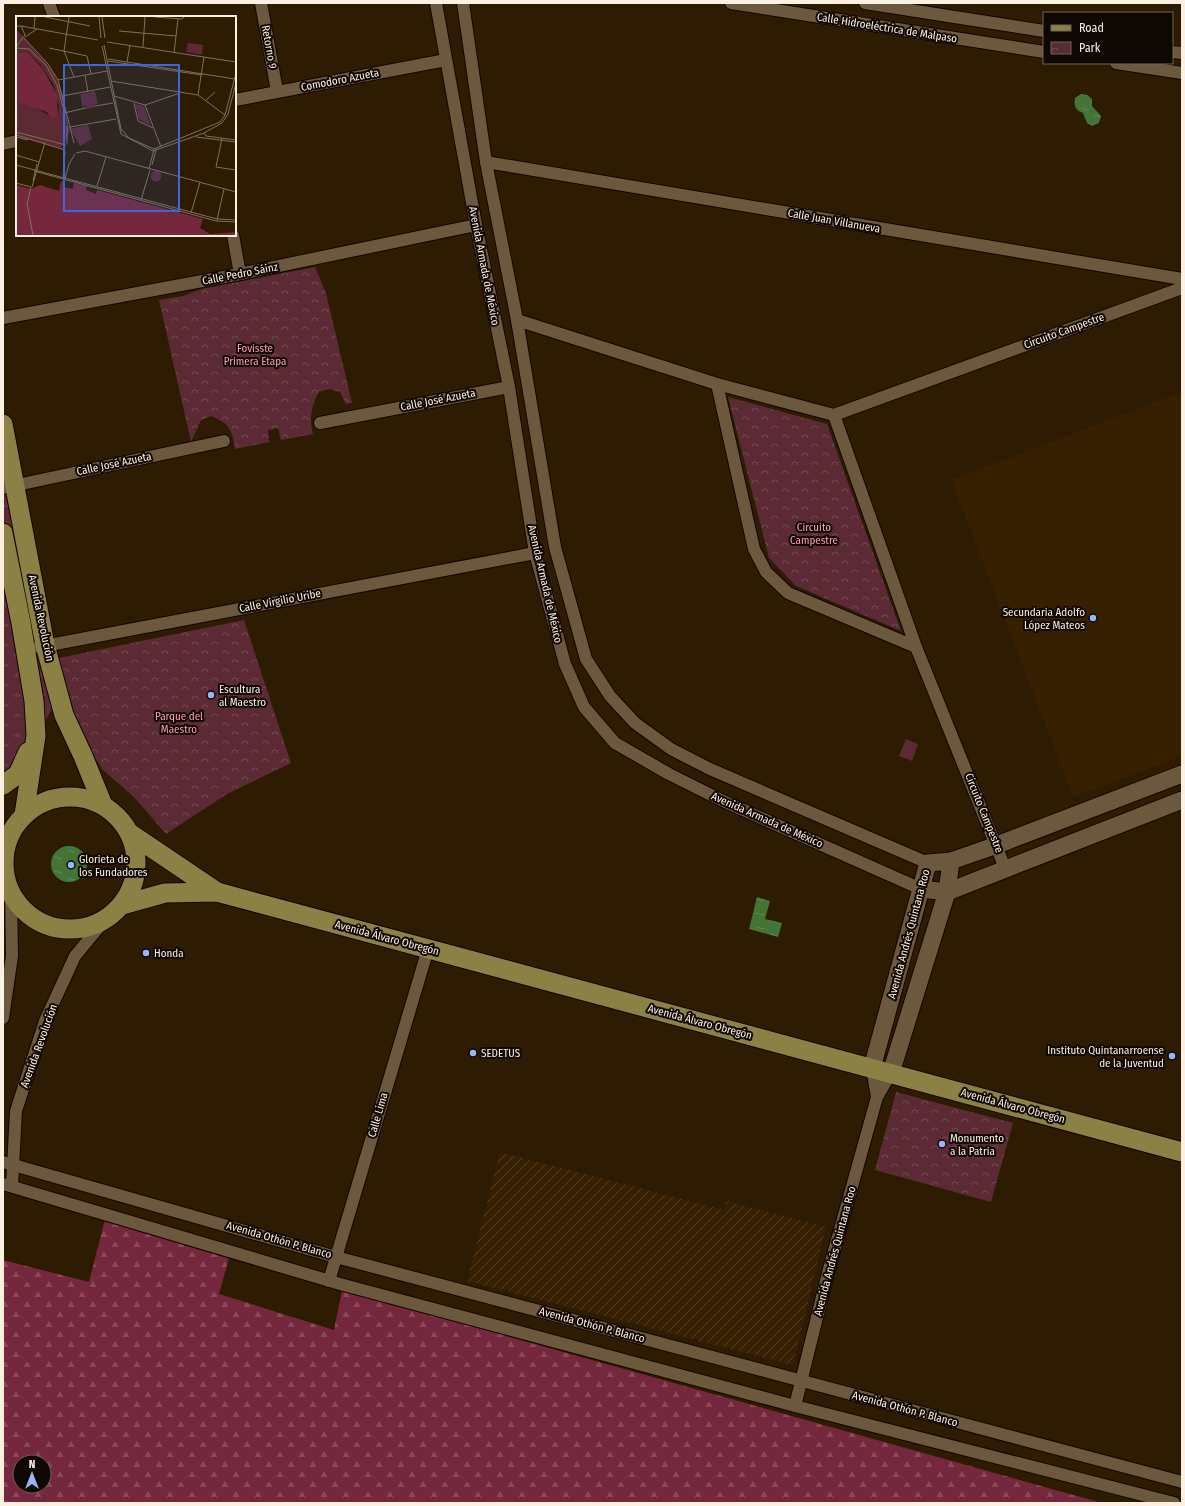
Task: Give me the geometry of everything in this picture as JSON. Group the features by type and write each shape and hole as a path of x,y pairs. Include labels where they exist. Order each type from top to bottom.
{"main road":[{"name":"Avenida Revolución","path":"3,424 8,486 45,646 64,716 83,756 103,805"},
{"name":"Avenida Revolución","path":"3,533 34,701 36,736 14,820"},
{"path":"3,785 18,774 36,736"},
{"name":"Avenida Andrés Quintana Roo","path":"872,1068 928,863 951,861 997,846 1182,774"},
{"name":"Avenida Álvaro Obregón","path":"62,797 83,798 103,805 119,817 131,834 136,852 137,871 132,889 122,905 106,920 85,928 63,929 42,923 24,911 10,893 4,874 4,858 7,840 14,820 42,803 62,797"},
{"path":"947,892 1005,868 1182,800"},
{"name":"Avenida Álvaro Obregón","path":"131,834 217,892"},
{"name":"Avenida Andrés Quintana Roo","path":"891,1074 947,892 951,861"},
{"name":"Avenida Armada de México","path":"922,889 947,892"},
{"name":"Avenida Álvaro Obregón","path":"122,905 165,893 217,892 1182,1152"}],"street":[{"path":"49,3 54,16"},
{"name":"Retorno 9","path":"262,3 277,92"},
{"name":"Avenida Armada de México","path":"436,3 476,225 509,387 536,553 565,664 584,707 615,743 669,774 723,801 922,889"},
{"name":"Avenida Armada de México","path":"463,3 486,162 517,320 555,547 586,659 610,696 634,723 671,749 710,769 928,863"},
{"name":"Calle Hidroeléctrica de Malpaso","path":"731,3 1043,52"},
{"name":"Calle Hidroeléctrica de Malpaso","path":"865,3 1043,31"},
{"path":"1011,47 1013,26"},
{"name":"Comodoro Azueta","path":"236,100 446,60"},
{"path":"1123,64 1182,73"},
{"path":"3,144 16,141"},
{"name":"Calle Juan Villanueva","path":"486,162 1182,279"},
{"name":"Calle Pedro Sáinz","path":"3,318 240,274 476,225"},
{"path":"233,236 240,274"},
{"name":"Circuito Campestre","path":"1005,868 916,648 834,415 1182,288"},
{"path":"517,320 717,384 834,415"},
{"path":"717,384 754,549 766,572 788,593 916,648"},
{"name":"Calle José Azueta","path":"320,422 509,387"},
{"name":"Calle José Azueta","path":"8,486 224,441"},
{"name":"Calle Virgilio Uribe","path":"25,650 536,553"},
{"path":"3,1018 12,956 10,893"},
{"name":"Avenida Revolución","path":"7,1185 8,1163 16,1110 45,1021 75,956 106,920"},
{"name":"Calle Lima","path":"329,1281 428,949"},
{"name":"Avenida Andrés Quintana Roo","path":"872,1068 876,1097"},
{"name":"Avenida Andrés Quintana Roo","path":"795,1406 800,1381 876,1097 891,1074"},
{"name":"Avenida Othón P. Blanco","path":"8,1163 336,1257 1182,1482"},
{"path":"7,1185 329,1281 795,1406 1174,1503"}],"shaded area":[{"name":"Secundaria Adolfo López Mateos","path":"1182,392 1182,756 1073,797 951,480"},
{"path":"500,1152 724,1210 727,1201 826,1227 793,1365 467,1281"}],"green space":[{"name":"Fovisste Primera Etapa","path":"315,267 326,293 352,403 346,404 340,392 329,389 319,392 314,402 312,413 311,423 313,434 281,440 278,428 268,430 269,442 235,449 233,437 229,428 211,416 201,420 191,442 159,300 183,296 201,289"},
{"name":"Circuito Campestre","path":"728,397 827,424 901,631 796,586 769,558"},
{"path":"3,415 61,694 3,791"},
{"name":"Parque del Maestro","path":"244,620 291,763 227,794 166,834 134,797 103,770 74,727 54,659"},
{"path":"906,739 918,744 912,761 899,756"},
{"path":"896,1092 1013,1123 991,1202 875,1170"},
{"path":"105,1219 230,1254 219,1294 334,1330 342,1290 1102,1503 3,1503 3,1260 89,1282"}],"water":[{"path":"1081,94 1087,95 1092,99 1092,106 1101,116 1099,123 1092,126 1087,123 1083,113 1078,111 1075,98"},
{"path":"73,846 82,851 86,857 86,871 82,877 73,882 65,882 56,877 52,871 51,860 56,851 62,847"},
{"path":"757,897 770,901 765,919 782,923 778,937 749,929"}],"place":[{"name":"Secundaria Adolfo López Mateos","path":"1093,618"},
{"name":"Escultura al Maestro","path":"211,695"},
{"name":"Glorieta de los Fundadores","path":"71,865"},
{"name":"Honda","path":"146,953"},
{"name":"SEDETUS","path":"473,1053"},
{"name":"Instituto Quintanarroense de la Juventud","path":"1172,1056"},
{"name":"Monumento a la Patria","path":"942,1144"}]}
